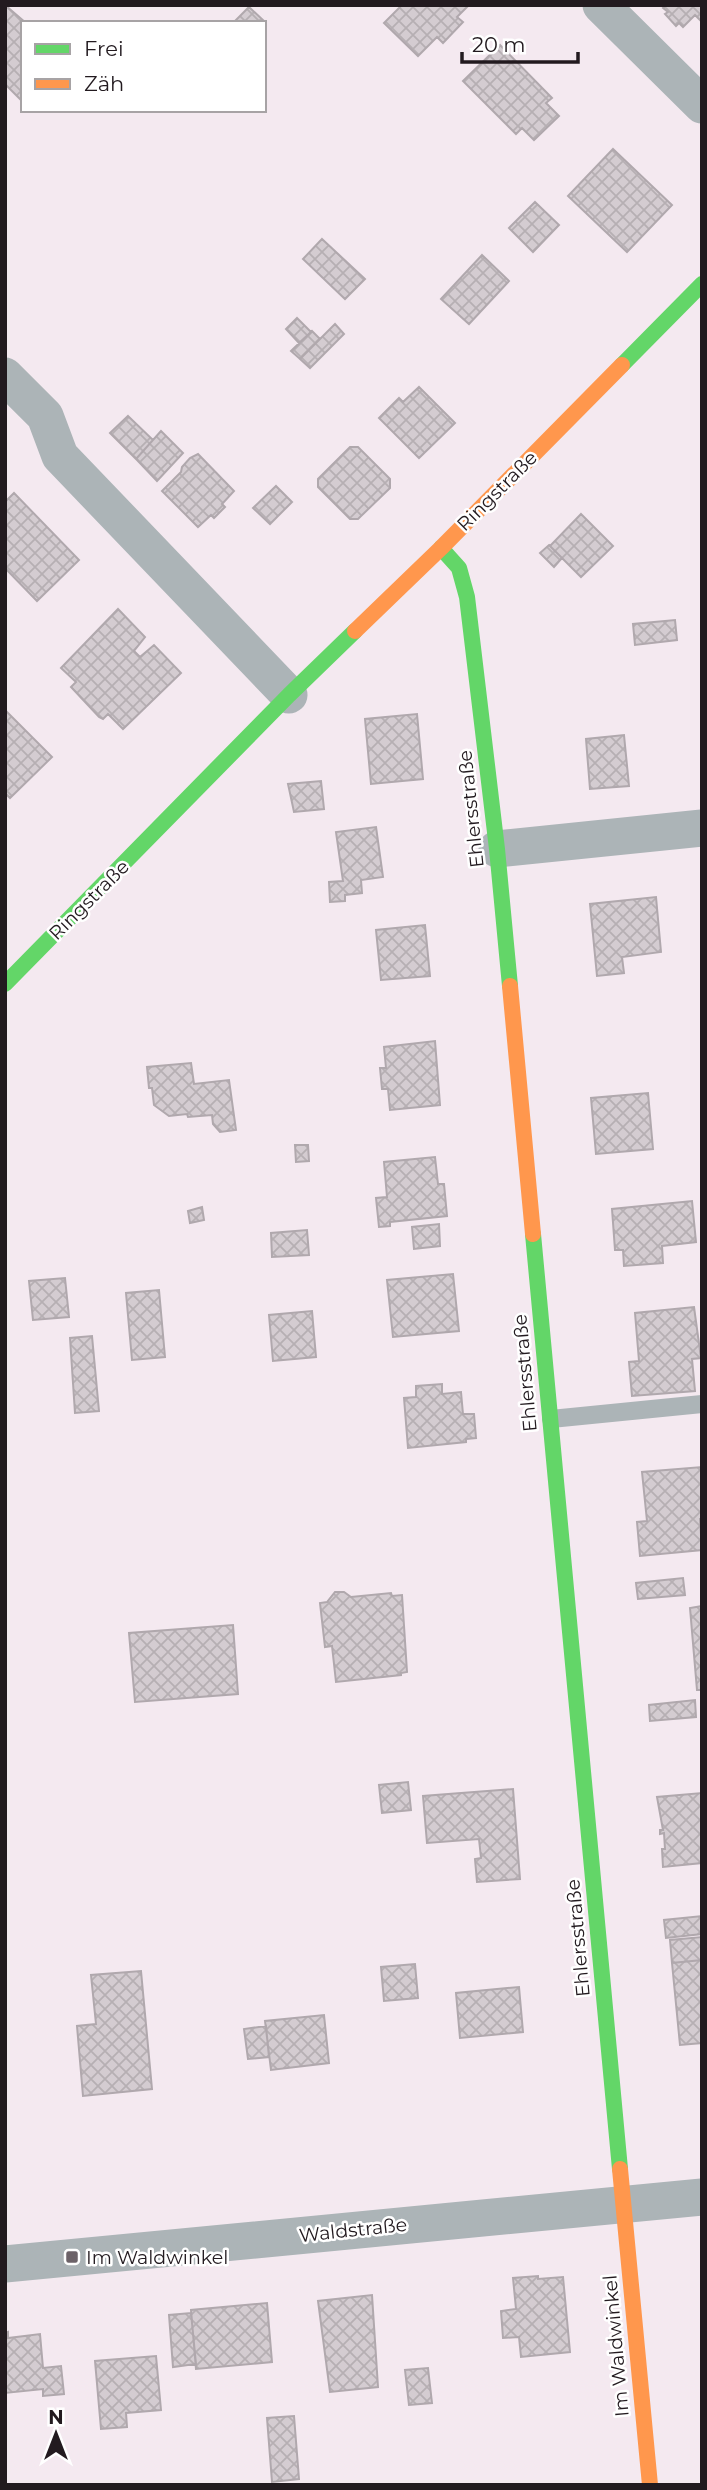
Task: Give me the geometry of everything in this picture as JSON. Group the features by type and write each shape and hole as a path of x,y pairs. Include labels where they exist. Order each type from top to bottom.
{"street":[{"path":"601,5 702,105"},
{"name":"Ringstraße","path":"5,984 289,695 441,548 702,284"},
{"path":"5,376 45,416 60,456 289,695"},
{"name":"Ehlersstraße","path":"441,548 459,568 467,597 497,849 624,2204"},
{"path":"497,849 702,828"},
{"name":"Waldstraße","path":"5,2264 702,2197"},
{"name":"Im Waldwinkel","path":"624,2204 650,2485"}],"lane":[{"path":"551,1419 702,1404"}],"building":[{"path":"5,5 24,21 21,21 21,100 5,84"},
{"path":"402,5 469,5 457,17 463,22 443,43 437,37 418,56 384,23"},
{"path":"666,5 702,5 702,22 695,15 683,27 679,23 676,26 665,14 668,12 663,8"},
{"path":"249,7 264,21 235,21"},
{"path":"500,45 552,98 546,103 559,116 534,140 522,128 516,134 463,81"},
{"path":"613,149 672,205 627,252 568,196"},
{"path":"535,202 559,225 533,252 509,228"},
{"path":"322,239 365,279 345,299 303,259"},
{"path":"482,255 509,281 469,324 441,299"},
{"path":"297,318 311,332 299,343 286,329"},
{"path":"335,324 344,334 310,368 300,359"},
{"path":"312,331 320,339 300,359 291,351"},
{"path":"419,387 455,423 419,458 379,418 399,398 403,402"},
{"path":"128,416 153,440 136,459 110,433"},
{"path":"161,431 183,453 157,481 136,459"},
{"path":"350,447 358,447 390,479 390,488 358,519 350,519 318,487 318,479"},
{"path":"198,454 234,491 222,504 225,507 214,518 211,515 198,527 162,491 181,472 190,458"},
{"path":"276,486 292,502 270,524 253,508"},
{"path":"14,493 79,560 37,601 5,568 5,502"},
{"path":"581,514 613,546 581,577 550,546"},
{"path":"549,545 562,558 554,567 540,553"},
{"path":"118,609 145,637 134,651 140,657 154,645 181,673 123,729 108,714 103,719 99,717 71,687 76,682 61,668"},
{"path":"675,620 677,640 635,645 633,624"},
{"path":"5,710 52,757 10,798 5,793"},
{"path":"417,714 423,779 371,784 365,719"},
{"path":"624,735 629,786 590,789 586,739"},
{"path":"321,781 324,809 294,812 288,784"},
{"path":"376,827 383,877 361,880 362,893 345,895 345,901 330,902 329,882 343,881 336,832"},
{"path":"656,897 661,952 622,957 624,973 597,976 590,904"},
{"path":"425,925 430,976 381,980 376,930"},
{"path":"435,1041 440,1105 390,1110 388,1089 382,1089 380,1068 386,1068 384,1047"},
{"path":"191,1063 194,1084 229,1080 236,1130 220,1132 213,1124 212,1115 169,1116 154,1105 147,1067"},
{"path":"648,1093 653,1149 596,1154 591,1098"},
{"path":"295,1145 308,1145 309,1161 296,1162"},
{"path":"435,1157 438,1184 444,1184 447,1216 390,1222 390,1226 379,1227 376,1198 387,1197 384,1162"},
{"path":"692,1201 696,1242 662,1246 663,1263 624,1266 623,1250 615,1250 612,1209"},
{"path":"202,1207 204,1220 190,1223 188,1211"},
{"path":"439,1224 440,1246 414,1249 412,1227"},
{"path":"307,1230 309,1255 272,1257 271,1233"},
{"path":"453,1274 459,1331 393,1337 387,1280"},
{"path":"65,1278 69,1317 33,1320 29,1281"},
{"path":"159,1290 165,1357 132,1360 126,1293"},
{"path":"694,1307 701,1358 692,1359 695,1391 632,1396 629,1362 639,1361 635,1313"},
{"path":"312,1311 316,1357 273,1361 269,1315"},
{"path":"92,1336 99,1411 75,1413 70,1338"},
{"path":"442,1384 442,1394 461,1392 463,1414 474,1414 476,1438 466,1439 466,1442 408,1448 404,1398 416,1397 416,1386"},
{"path":"702,1467 702,1550 640,1556 637,1522 647,1521 642,1472"},
{"path":"683,1578 685,1595 638,1599 636,1583"},
{"path":"335,1592 344,1592 351,1597 391,1593 392,1596 402,1595 407,1672 401,1675 336,1682 332,1646 325,1647 320,1603 327,1602"},
{"path":"702,1606 702,1690 697,1690 690,1608"},
{"path":"233,1625 238,1694 135,1702 129,1633"},
{"path":"695,1700 696,1717 650,1721 649,1705"},
{"path":"408,1782 411,1810 382,1813 379,1785"},
{"path":"513,1789 520,1879 477,1882 475,1859 481,1858 479,1839 427,1843 423,1796"},
{"path":"702,1793 702,1863 663,1867 664,1833 660,1834 660,1830 663,1830 657,1797"},
{"path":"702,1916 702,1934 666,1938 664,1920"},
{"path":"702,1937 702,1960 672,1963 670,1940"},
{"path":"702,1960 702,2043 680,2045 672,1963"},
{"path":"415,1964 418,1998 384,2001 381,1967"},
{"path":"141,1971 152,2089 83,2096 77,2026 96,2024 91,1975"},
{"path":"519,1987 523,2032 460,2038 456,1993"},
{"path":"324,2015 329,2063 271,2070 265,2021"},
{"path":"266,2026 269,2057 248,2059 244,2029"},
{"path":"538,2276 538,2279 563,2277 570,2352 521,2357 519,2337 503,2338 501,2311 516,2309 513,2278"},
{"path":"372,2295 378,2387 330,2392 318,2301"},
{"path":"267,2303 272,2362 196,2369 191,2310"},
{"path":"191,2313 196,2364 173,2367 169,2315"},
{"path":"8,2332 8,2338 40,2334 43,2368 61,2366 64,2394 43,2396 43,2389 5,2393 5,2333"},
{"path":"156,2356 161,2410 126,2413 127,2427 101,2429 95,2361"},
{"path":"428,2368 432,2403 409,2405 405,2370"},
{"path":"294,2416 299,2479 272,2482 267,2418"}],"traffic: fast":[{"path":"622,365 702,284"},
{"path":"441,548 459,568 467,597 497,849 510,986"},
{"path":"5,984 355,631"},
{"path":"533,1234 620,2169"}],"traffic: slow":[{"path":"355,631 622,365"},
{"path":"510,986 533,1234"},
{"path":"620,2169 650,2485"}],"place":[{"name":"Im Waldwinkel","path":"72,2257"}]}
